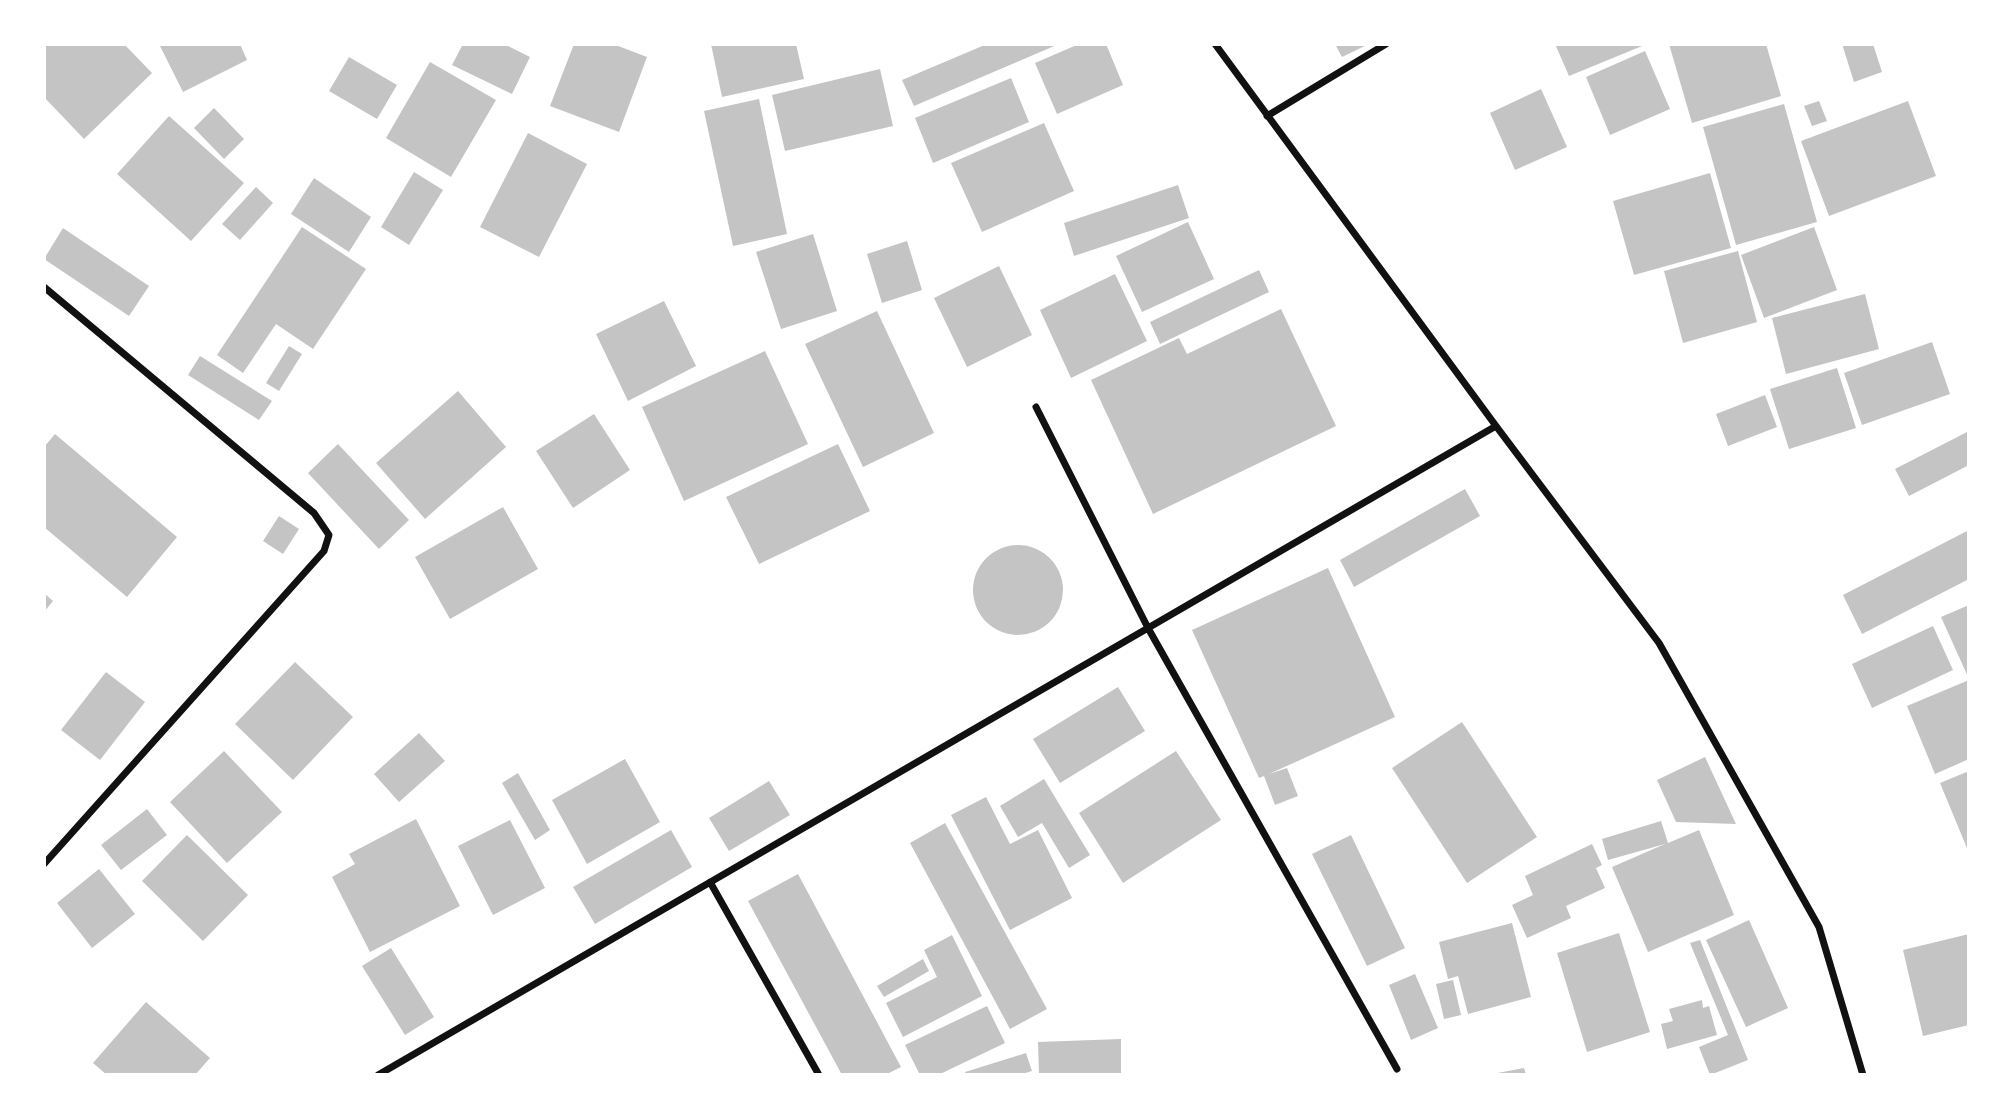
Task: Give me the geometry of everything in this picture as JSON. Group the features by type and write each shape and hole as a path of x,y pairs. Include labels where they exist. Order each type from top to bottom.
{"street":[{"path":"1215,44 1659,643 1819,927 1863,1075"},
{"path":"1268,116 1387,44"},
{"path":"44,287 314,513 329,535 324,551 44,864"},
{"path":"1036,407 1148,628 1397,1069"},
{"path":"378,1075 1496,426"},
{"path":"710,882 819,1075"}],"building":[{"path":"44,44 124,44 152,73 84,139 44,97"},
{"path":"159,44 240,44 247,60 183,92"},
{"path":"463,44 504,44 530,57 512,94 452,65"},
{"path":"574,44 613,44 647,57 619,132 550,106"},
{"path":"711,44 796,44 804,79 722,97"},
{"path":"987,44 1059,44 914,106 902,80"},
{"path":"1079,44 1106,44 1123,85 1057,114 1035,63"},
{"path":"1335,44 1369,44 1342,57"},
{"path":"1555,44 1647,44 1569,76"},
{"path":"1669,44 1766,44 1781,96 1692,123"},
{"path":"1842,44 1873,44 1882,72 1854,82"},
{"path":"1645,51 1670,109 1610,135 1586,77"},
{"path":"349,57 397,85 377,119 329,91"},
{"path":"430,62 496,100 451,177 386,138"},
{"path":"880,69 893,126 785,151 772,95"},
{"path":"1011,78 1029,122 933,163 915,118"},
{"path":"1541,89 1567,147 1515,170 1490,113"},
{"path":"759,99 787,234 733,246 704,111"},
{"path":"1819,101 1827,121 1812,126 1804,106"},
{"path":"1908,101 1936,176 1829,216 1801,141"},
{"path":"1784,104 1817,222 1736,245 1703,127"},
{"path":"214,108 244,139 224,159 194,128"},
{"path":"169,116 244,183 191,241 117,174"},
{"path":"1044,123 1074,191 982,232 951,163"},
{"path":"528,133 587,164 539,257 480,227"},
{"path":"414,172 443,190 409,245 381,227"},
{"path":"1710,173 1731,248 1634,275 1613,201"},
{"path":"314,178 371,217 349,252 291,214"},
{"path":"1178,185 1189,218 1074,256 1064,223"},
{"path":"256,187 273,203 240,240 222,224"},
{"path":"1188,222 1214,279 1142,312 1116,256"},
{"path":"302,227 366,269 313,349 276,324 243,373 217,355"},
{"path":"1814,227 1837,290 1764,318 1741,255"},
{"path":"63,228 149,286 129,316 44,259"},
{"path":"813,234 837,311 781,329 756,252"},
{"path":"907,241 922,290 882,303 867,254"},
{"path":"1738,251 1757,322 1683,343 1664,271"},
{"path":"999,266 1032,335 967,367 934,298"},
{"path":"1259,270 1269,292 1160,344 1150,322"},
{"path":"1115,274 1147,341 1071,378 1040,310"},
{"path":"1865,294 1879,349 1786,374 1772,318"},
{"path":"664,301 696,366 628,401 596,334"},
{"path":"1281,309 1336,426 1153,514 1091,380 1179,338 1187,354"},
{"path":"877,311 934,433 863,467 805,344"},
{"path":"1932,342 1950,394 1862,425 1844,373"},
{"path":"289,346 302,354 279,391 266,383"},
{"path":"765,351 808,444 684,501 642,407"},
{"path":"200,356 272,401 259,420 188,375"},
{"path":"1837,368 1856,428 1789,449 1770,389"},
{"path":"458,391 506,447 425,519 376,463"},
{"path":"1765,395 1777,427 1728,446 1716,414"},
{"path":"594,414 630,470 573,508 536,451"},
{"path":"1969,431 1969,465 1909,496 1895,469"},
{"path":"55,434 177,537 127,597 44,527 44,447"},
{"path":"338,444 409,520 379,549 308,473"},
{"path":"838,444 870,511 759,564 726,497"},
{"path":"1465,489 1480,516 1354,587 1340,560"},
{"path":"503,507 538,569 450,619 415,557"},
{"path":"279,516 299,529 283,554 263,541"},
{"path":"1969,530 1969,579 1862,634 1843,595"},
{"path":"1018,545 1035,548 1050,558 1060,573 1063,590 1060,607 1050,622 1035,632 1018,635 1001,632 986,622 976,607 973,590 976,573 986,558 1001,548"},
{"path":"1328,568 1395,717 1269,774 1287,768 1298,796 1275,805 1264,776 1259,778 1192,630"},
{"path":"44,593 53,601 44,612"},
{"path":"1969,605 1969,679 1941,617"},
{"path":"1933,626 1953,670 1872,708 1852,664"},
{"path":"295,662 353,717 293,780 235,724"},
{"path":"106,672 145,702 100,760 61,730"},
{"path":"1969,680 1969,759 1935,774 1907,706"},
{"path":"1118,687 1145,731 1060,783 1033,739"},
{"path":"1462,722 1537,837 1467,883 1392,768"},
{"path":"419,733 445,761 399,802 374,774"},
{"path":"224,751 282,812 227,863 170,802"},
{"path":"1176,751 1221,820 1123,883 1079,813"},
{"path":"1705,757 1736,824 1676,822 1657,780"},
{"path":"625,759 660,822 587,864 552,800"},
{"path":"1969,771 1969,853 1940,783"},
{"path":"518,773 550,830 535,840 502,783"},
{"path":"1044,779 1090,855 1069,868 1042,823 1018,837 1000,806"},
{"path":"769,781 790,815 729,851 709,818"},
{"path":"986,797 1010,844 1038,830 1072,898 1010,930 951,815"},
{"path":"147,809 167,835 121,870 101,845"},
{"path":"416,819 460,906 370,952 332,877 355,864 349,854"},
{"path":"510,820 545,888 493,915 458,846"},
{"path":"1661,821 1668,843 1699,830 1734,915 1648,952 1612,867 1665,844 1608,860 1602,839"},
{"path":"945,823 1047,1009 1010,1029 910,843"},
{"path":"671,830 692,867 595,924 573,887"},
{"path":"187,835 248,895 203,941 142,881"},
{"path":"1351,835 1405,948 1367,966 1312,854"},
{"path":"1592,844 1602,865 1596,868 1605,888 1566,906 1571,918 1527,938 1512,905 1533,895 1525,876"},
{"path":"99,869 135,914 92,948 57,903"},
{"path":"798,874 901,1067 885,1075 842,1075 748,901"},
{"path":"1749,920 1788,1008 1746,1027 1706,940"},
{"path":"1512,923 1531,997 1468,1014 1458,976 1448,979 1439,942"},
{"path":"1619,933 1650,1032 1587,1052 1557,953"},
{"path":"1969,934 1969,1025 1923,1036 1903,950"},
{"path":"952,935 982,996 903,1037 886,1003 937,977 924,950"},
{"path":"1700,940 1748,1060 1710,1075 1699,1047 1728,1035 1690,943"},
{"path":"391,948 434,1017 405,1035 362,966"},
{"path":"923,959 929,971 884,997 877,986"},
{"path":"1415,974 1438,1028 1411,1040 1389,985"},
{"path":"1453,980 1461,1015 1444,1019 1436,984"},
{"path":"1702,1000 1703,1008 1709,1006 1717,1035 1667,1049 1661,1024 1673,1021 1669,1009"},
{"path":"146,1002 210,1058 195,1075 107,1075 93,1063"},
{"path":"987,1006 1005,1043 938,1075 920,1075 905,1045"},
{"path":"1121,1039 1121,1074 1039,1075 1038,1042"},
{"path":"1026,1053 1032,1071 1019,1075 966,1075 965,1072"},
{"path":"1524,1068 1526,1075 1492,1075 1492,1074"}]}
